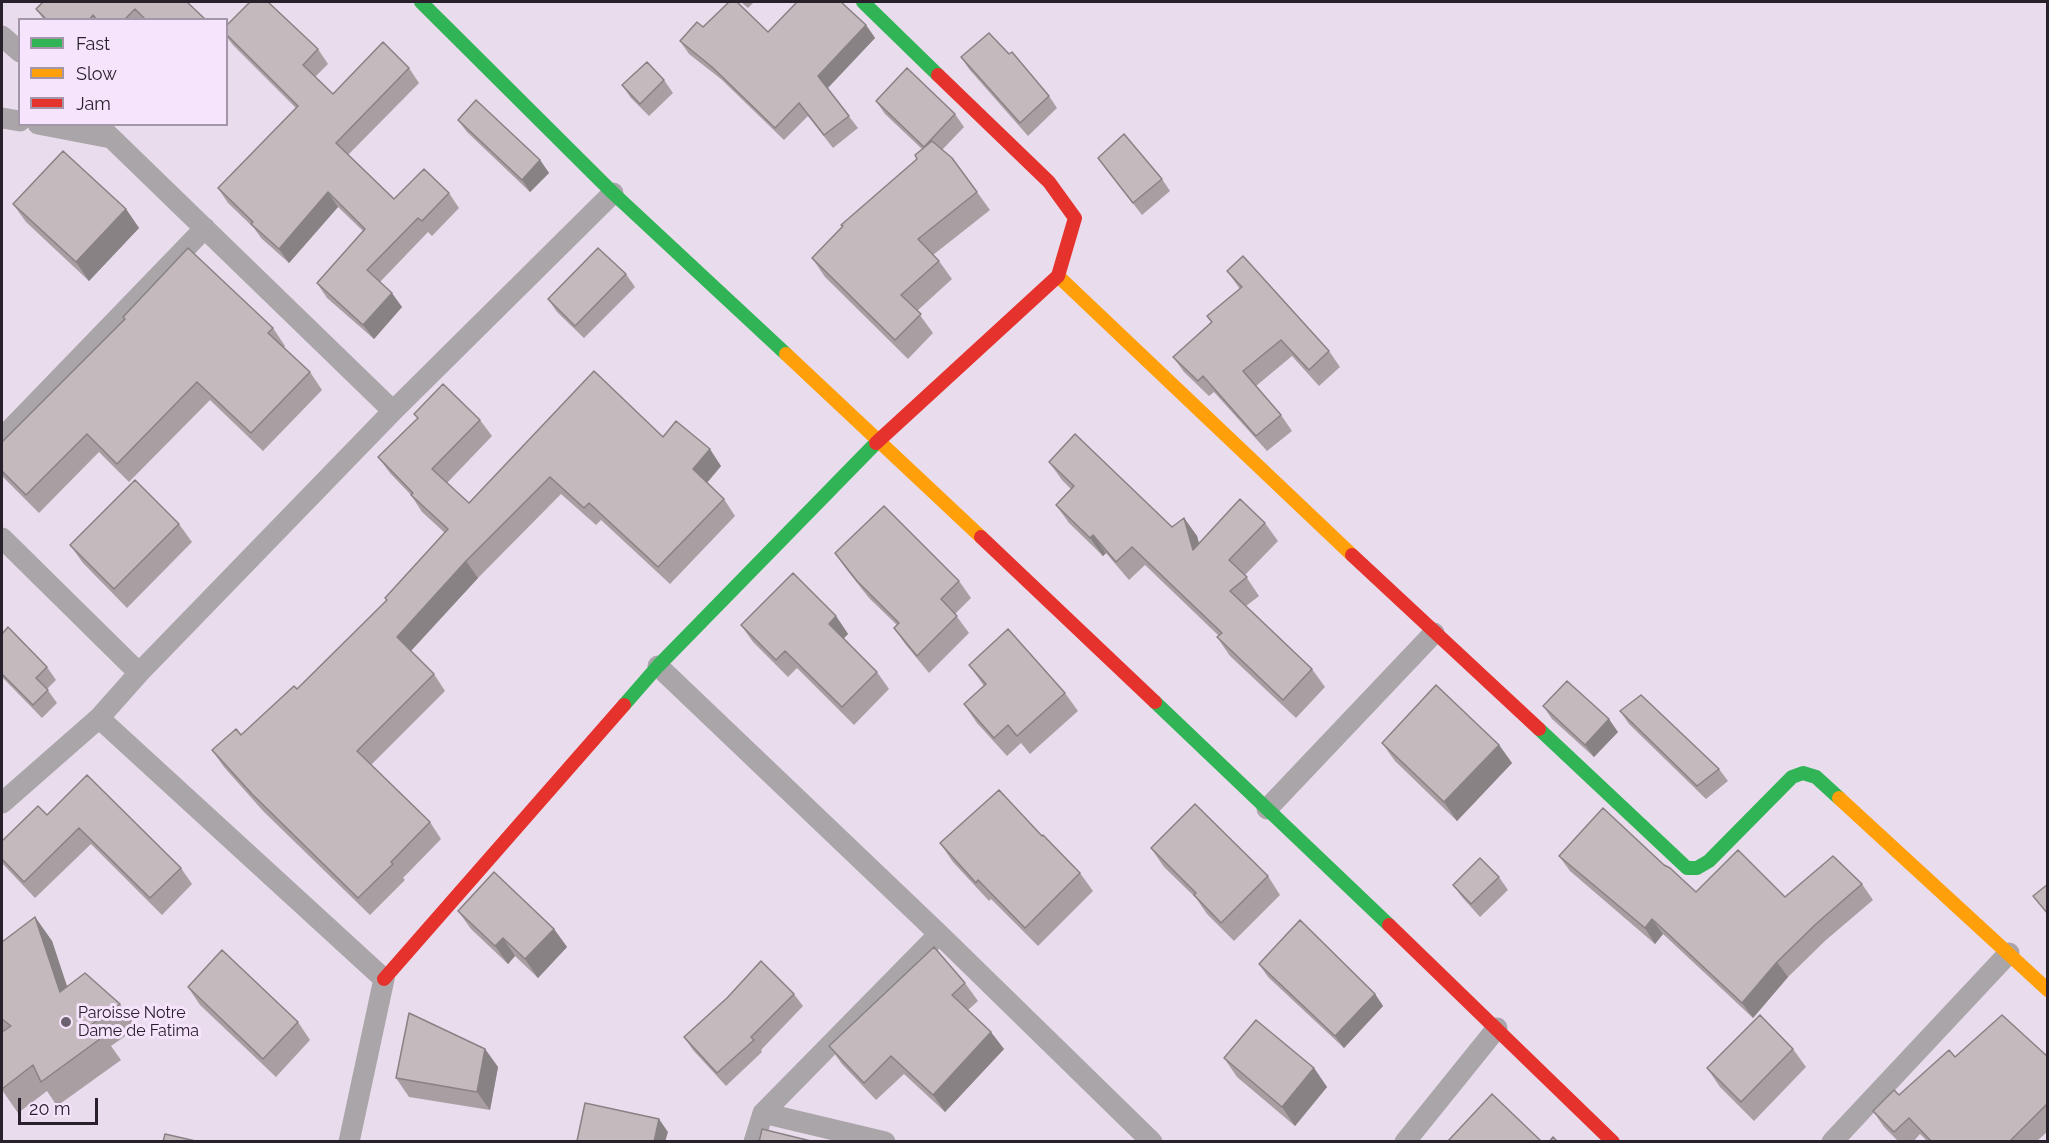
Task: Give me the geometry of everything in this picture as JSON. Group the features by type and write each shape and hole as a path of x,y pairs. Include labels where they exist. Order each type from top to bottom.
{"street":[{"path":"421,2 613,193 879,440 1497,1028 1613,1142"},
{"path":"349,1142 384,979 658,666 879,440 1058,276 1075,219 1049,182 863,2"},
{"path":"2,36 18,50"},
{"path":"2,118 18,121"},
{"path":"57,126 104,131 393,411"},
{"path":"2,803 99,718 139,673 393,411 613,193"},
{"path":"3,435 205,228"},
{"path":"1058,276 1278,486 1686,868 1697,868 1709,861 1792,777 1803,773 1816,777 2048,990"},
{"path":"2,538 139,673"},
{"path":"1267,809 1434,633"},
{"path":"658,666 939,934 1152,1142"},
{"path":"99,718 384,979"},
{"path":"754,1142 763,1113 939,934"},
{"path":"1832,1142 2009,953"},
{"path":"1405,1142 1497,1028"},
{"path":"763,1113 885,1142"}],"building":[{"path":"43,2 187,2 204,18 144,18 135,9 126,18 95,18 93,15 91,18 45,18 36,9"},
{"path":"250,2 268,2 318,49 303,65 333,94 383,42 409,68 336,143 394,199 424,169 449,193 422,221 418,218 367,270 392,293 363,325 317,283 365,229 328,192 279,249 251,224 253,222 218,188 298,106 228,36 228,24"},
{"path":"729,2 737,2 768,32 797,2 841,2 866,25 818,76 849,116 824,135 799,103 775,128 712,67 680,41 697,22 703,27"},
{"path":"989,33 1009,54 1012,52 1049,96 1020,123 961,57"},
{"path":"647,62 664,80 640,104 622,85"},
{"path":"907,68 955,114 924,147 876,101"},
{"path":"476,100 540,160 522,180 458,120"},
{"path":"1124,134 1162,179 1133,203 1098,158"},
{"path":"932,141 952,158 977,192 918,239 939,261 901,295 921,314 895,340 812,258 843,226 841,225 917,159 915,155"},
{"path":"63,151 126,209 76,262 13,204"},
{"path":"188,248 273,328 268,333 310,372 251,433 197,382 117,464 87,434 26,495 2,471 2,442 125,319 123,317"},
{"path":"598,248 626,274 575,326 548,299"},
{"path":"1243,256 1329,351 1309,370 1281,340 1243,371 1281,415 1256,436 1203,376 1198,381 1173,357 1212,322 1207,316 1242,287 1227,271"},
{"path":"594,371 663,437 676,421 710,449 693,469 724,499 658,567 589,503 584,508 550,477 466,561 397,637 434,674 357,751 430,822 391,862 393,864 358,898 252,794 212,750 236,729 241,735 294,686 297,689 387,600 385,598 448,529 411,495 413,493 378,457 418,418 414,414 443,384 480,420 432,469 469,503"},
{"path":"1075,434 1172,527 1184,518 1193,550 1240,499 1265,523 1229,560 1247,577 1230,591 1312,669 1283,700 1217,637 1222,633 1132,547 1116,562 1093,535 1090,538 1056,505 1074,486 1049,462"},
{"path":"135,480 179,524 114,589 70,545"},
{"path":"884,506 959,581 941,599 957,616 917,656 894,628 899,623 857,581 835,553"},
{"path":"793,573 836,616 829,624 877,672 842,707 785,651 776,660 741,625"},
{"path":"8,627 47,667 36,678 48,690 33,705 2,674 2,634"},
{"path":"1008,629 1065,693 1017,736 1008,725 994,738 964,704 986,684 969,665"},
{"path":"1567,681 1609,719 1585,745 1543,706"},
{"path":"1436,685 1499,745 1444,802 1382,743"},
{"path":"1641,695 1719,769 1697,786 1620,711"},
{"path":"87,775 181,868 150,898 79,828 24,882 2,859 2,841 38,806 47,815"},
{"path":"999,790 1080,873 1025,928 978,880 976,883 940,843"},
{"path":"1195,804 1268,876 1221,923 1194,895 1196,893 1151,848"},
{"path":"1603,808 1696,892 1738,850 1785,897 1833,856 1862,884 1777,962 1742,1003 1652,919 1645,928 1559,856"},
{"path":"1480,858 1499,877 1471,904 1453,885"},
{"path":"494,872 554,929 525,959 503,938 495,946 458,911"},
{"path":"2048,884 2048,914 2033,896"},
{"name":"Paroisse Notre Dame de Fatima","path":"35,917 60,992 85,973 120,1004 92,1024 104,1036 41,1082 33,1065 2,1089 2,1032 11,1026 2,1019 2,942"},
{"path":"1300,920 1375,994 1335,1036 1259,964"},
{"path":"934,947 965,983 952,995 991,1032 933,1095 891,1056 864,1083 829,1046"},
{"path":"222,950 298,1022 263,1059 188,987"},
{"path":"761,961 794,994 751,1037 754,1040 717,1073 684,1037 727,998"},
{"path":"409,1013 485,1049 477,1092 396,1078"},
{"path":"1760,1015 1793,1049 1741,1102 1707,1068"},
{"path":"2002,1015 2048,1057 2048,1103 2009,1142 1932,1142 1909,1118 1894,1132 1873,1111 1894,1090 1899,1095 1949,1050 1955,1057"},
{"path":"1256,1020 1314,1068 1282,1107 1224,1058"},
{"path":"1492,1094 1542,1142 1447,1142"},
{"path":"585,1103 659,1119 654,1142 577,1141"},
{"path":"762,1129 815,1142 759,1142"},
{"path":"165,1134 200,1142 163,1142"}],"traffic: fast":[{"path":"421,2 613,193 786,354"},
{"path":"863,2 938,75"},
{"path":"624,705 658,666 876,443"},
{"path":"1155,702 1389,925"},
{"path":"1539,729 1687,868 1697,868 1709,861 1792,777 1803,773 1816,777 1839,798"}],"traffic: slow":[{"path":"1058,276 1352,555"},
{"path":"786,354 981,537"},
{"path":"1839,798 2048,990"}],"traffic: jam":[{"path":"876,443 1058,276 1075,218 1049,182 938,75"},
{"path":"981,537 1155,702"},
{"path":"1352,555 1539,729"},
{"path":"384,979 624,705"},
{"path":"1389,925 1613,1142"}],"place":[{"name":"Paroisse Notre Dame de Fatima","path":"66,1022"}]}
